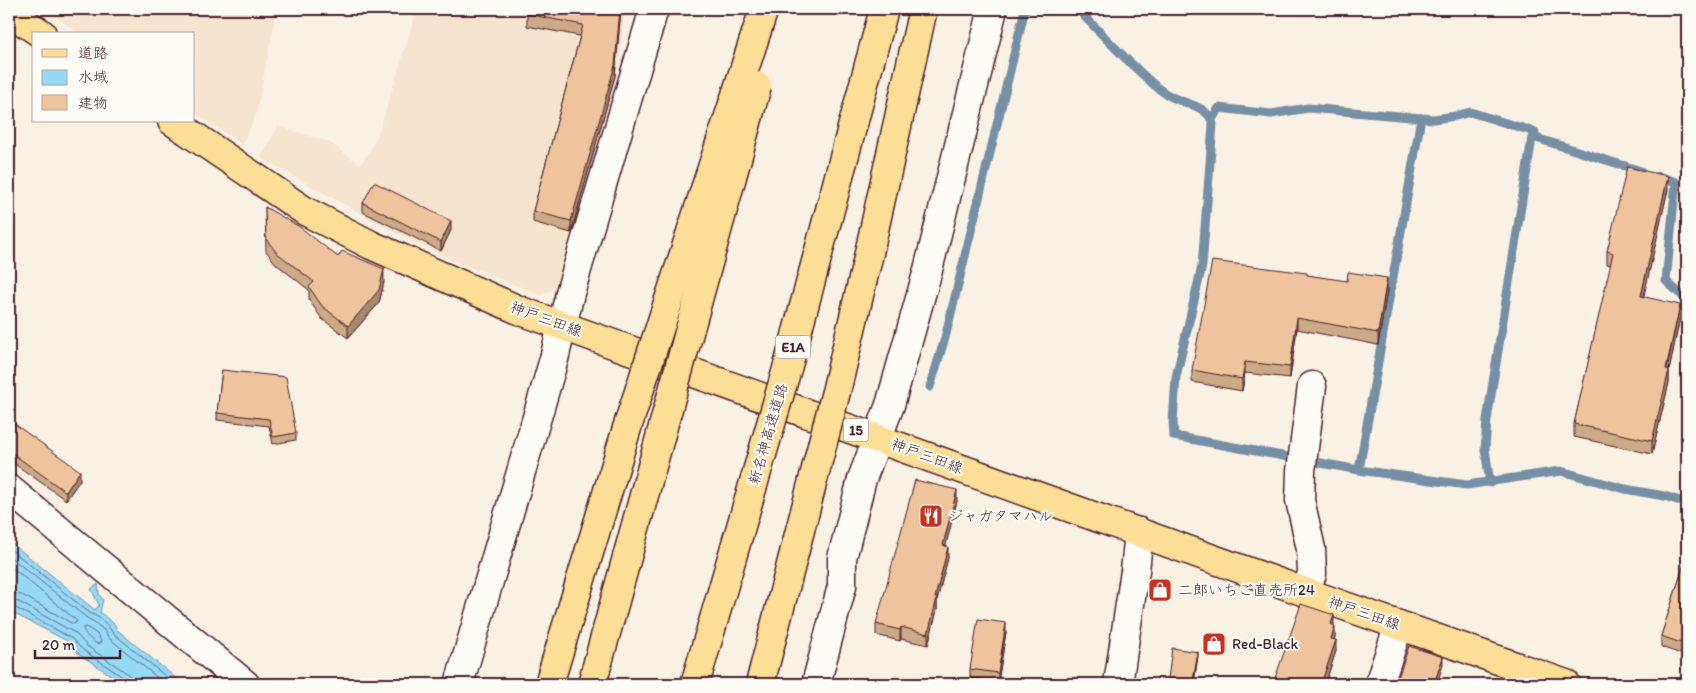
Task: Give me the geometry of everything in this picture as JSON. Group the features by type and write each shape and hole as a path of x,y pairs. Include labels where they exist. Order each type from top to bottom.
{"main road":[{"path":"549,684 627,428 764,9"},
{"path":"592,684 778,9"},
{"name":"新名神高速道路","path":"696,684 789,362 884,9"},
{"path":"760,684 870,252 923,9"},
{"path":"10,16 38,32"},
{"name":"神戸三田線","path":"174,122 314,215 371,245 521,311 1566,684"}],"street":[{"path":"459,684 654,9"},
{"path":"816,684 842,586 842,558 862,479 890,405 928,270 992,9"},
{"path":"1305,592 1312,574 1311,549 1300,500 1301,471 1312,386"},
{"path":"9,488 245,684"},
{"path":"1118,684 1139,532"},
{"path":"1379,684 1399,625"}],"shaded area":[{"path":"44,9 277,9 256,115 242,145 195,113 195,32 78,32"},
{"path":"417,9 625,9 619,63 608,120 560,286 541,295 454,261 383,226 261,158 278,126 329,142 360,164 368,154 379,132"}],"water":[{"path":"9,541 95,610 99,605 91,589 98,584 99,594 103,600 100,612 115,625 116,629 183,684 124,684 79,654 69,642 9,611"}],"building":[{"path":"528,9 620,9 615,65 571,221 533,211 583,25 527,14"},
{"path":"1627,167 1668,176 1641,296 1680,305 1666,369 1669,370 1652,441 1574,424 1613,253 1607,251"},
{"path":"374,182 451,221 441,242 363,203"},
{"path":"265,207 300,227 338,257 342,251 384,269 379,290 348,326 322,306 309,287 314,282 276,252 266,239"},
{"path":"1212,261 1307,273 1307,275 1347,281 1348,272 1387,278 1378,333 1297,318 1290,367 1245,362 1242,379 1192,370"},
{"path":"222,370 286,377 296,433 273,437 269,419 217,413"},
{"path":"9,420 80,471 66,492 9,451"},
{"path":"915,480 957,490 943,545 948,547 928,634 901,627 900,630 876,624"},
{"path":"1687,555 1687,645 1661,636"},
{"path":"1301,604 1334,615 1331,624 1335,626 1331,639 1336,640 1321,684 1284,684 1274,681"},
{"path":"978,619 1006,623 998,673 970,669"},
{"path":"1409,646 1443,657 1436,678 1441,680 1439,684 1396,684"},
{"path":"1172,648 1198,652 1193,681 1168,679"}],"waterway":[{"path":"930,387 945,338 1025,9"},
{"path":"1079,9 1118,51 1154,85 1170,96 1201,109 1213,124 1202,266 1176,377 1174,436 1359,470 1467,485 1561,471 1625,489 1664,496 1687,503"},
{"path":"1212,119 1219,108 1271,114 1308,108 1433,119 1470,112 1535,132 1532,138 1487,420 1485,449 1490,483"},
{"path":"1359,470 1421,118"},
{"path":"1533,137 1641,171"},
{"path":"1658,176 1676,182 1666,281 1687,300"}],"place":[{"name":"ジャガタマハル","path":"931,516"},
{"name":"二郎いちご直売所24","path":"1160,590"},
{"name":"Red-Black","path":"1214,644"}]}
